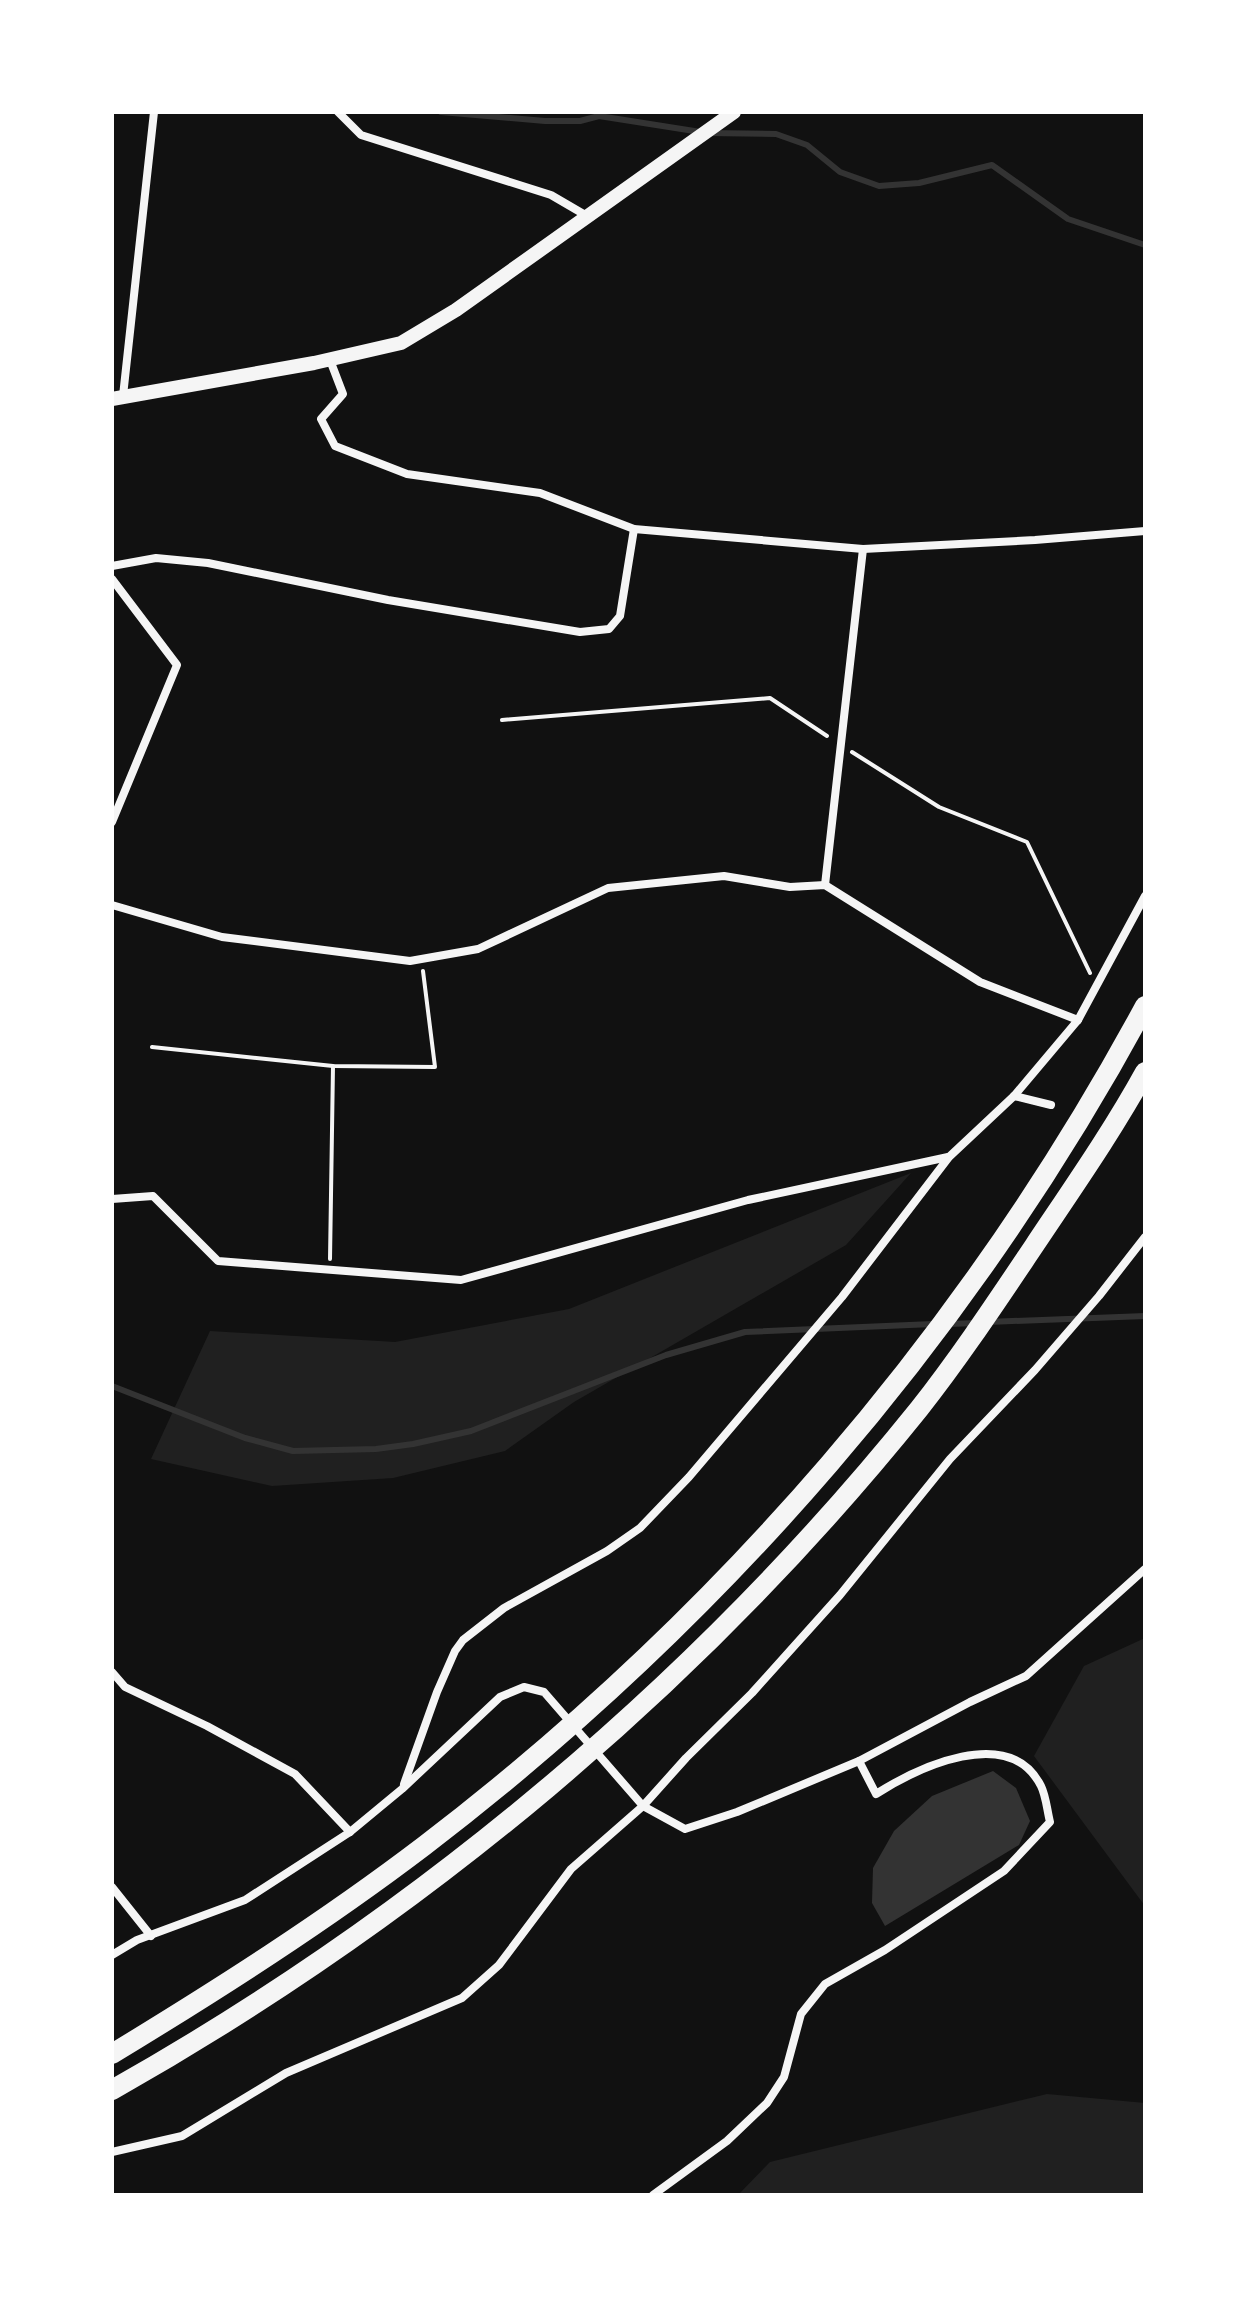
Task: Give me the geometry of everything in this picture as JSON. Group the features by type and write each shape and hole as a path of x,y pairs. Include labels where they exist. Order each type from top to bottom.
{"highway":[{"path":"112,2054 216,1991 322,1921 424,1846 584,1713 724,1582 820,1477 892,1389 967,1289 1044,1177 1112,1067 1145,1006"},
{"path":"112,2090 232,2018 446,1869 553,1783 652,1696 745,1605 835,1508 920,1407 1031,1252 1145,1072"}],"street":[{"path":"154,112 118,398 330,360 401,343 456,310 734,112"},
{"path":"338,112 361,135 551,195 587,216"},
{"path":"330,360 343,394 321,419 335,446 407,474 540,493 634,529 863,549 1145,531"},
{"path":"112,566 156,558 208,563 388,600 580,632 609,629 620,616 634,529"},
{"path":"825,885 863,549"},
{"path":"112,579 177,665 112,822"},
{"path":"112,905 222,937 410,961 478,949 608,888 724,876 790,887 825,885 980,982 1078,1020"},
{"path":"402,1789 437,1692 463,1640 504,1608 607,1551 640,1528 689,1477 842,1297 949,1157 1014,1096 1078,1020 1145,896"},
{"path":"1014,1096 1051,1105"},
{"path":"112,1199 153,1196 218,1261 461,1280 748,1200 949,1157"},
{"path":"112,2152 182,2136 286,2073 462,1998 499,1965 571,1869 643,1806 752,1693 840,1595 950,1459 1035,1370 1145,1237"},
{"path":"112,1955 151,1936 245,1900 350,1832 402,1789 500,1697 524,1687 544,1692 643,1806 685,1829 737,1812 859,1761 1026,1676 1145,1569"},
{"path":"112,1672 125,1687 207,1726 295,1774 350,1832"},
{"path":"653,2195 727,2141 767,2103 784,2077 801,2014 825,1984 885,1950 1004,1871 1050,1822 1041,1786 1027,1768 1008,1757 965,1754 908,1774 876,1794 859,1761"},
{"path":"112,1887 151,1936"}],"path":[{"path":"152,1047 333,1066 435,1067 421,959"},
{"path":"329,1269 333,1066"}],"shaded area":[{"path":"911,1173 846,1245 574,1402 505,1451 393,1478 272,1486 151,1459 210,1331 395,1342 569,1309"},
{"path":"1145,1638 1145,1906 1034,1756 1084,1666"},
{"path":"993,1771 1016,1788 1030,1821 1019,1845 885,1926 872,1903 873,1868 894,1831 932,1796"},
{"path":"1047,2094 1145,2103 1145,2195 738,2195 770,2162"}],"waterway":[{"path":"441,112 545,121 580,121 599,116 707,133 776,134 807,145 840,172 879,186 919,183 992,165 1068,219 1145,245"},
{"path":"988,1322 1145,1316"},
{"path":"948,1324 977,1323"},
{"path":"112,1386 245,1438 293,1451 376,1449 471,1431 666,1355 745,1332 933,1324"}]}
